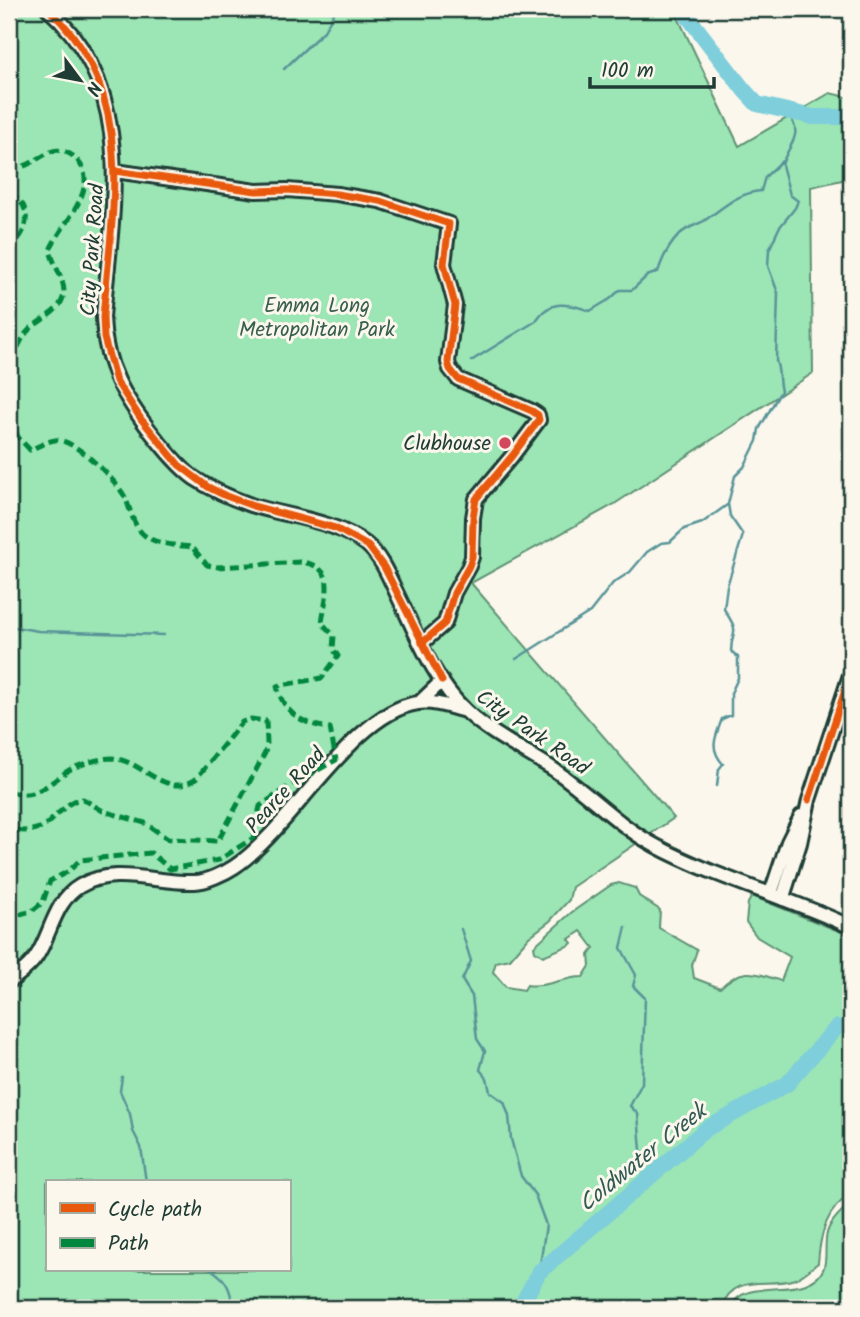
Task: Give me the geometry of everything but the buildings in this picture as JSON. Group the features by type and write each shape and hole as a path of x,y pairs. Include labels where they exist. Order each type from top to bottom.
{"street":[{"name":"City Park Road","path":"48,9 83,47 98,77 108,114 115,171 103,317 104,338 116,381 126,398 179,465 208,487 253,506 335,528 368,546 384,567 442,681 465,710 495,733 567,779 652,844 694,864 777,895 851,927"},
{"path":"115,171 256,191 337,194 391,204 449,224 444,264 454,305 448,356 450,369 458,379 533,411 539,420 521,446 476,499 469,566 454,593 445,623 422,643"},
{"path":"777,895 800,842 808,800 851,672"},
{"path":"419,703 442,681"},
{"name":"Pearce Road","path":"9,982 26,970 37,956 54,915 77,887 97,878 121,876 197,883 232,869 261,847 330,766 371,726 391,713 419,703 465,710"}],"green space":[{"name":"Emma Long Metropolitan Park","path":"9,9 674,9 739,146 830,93 851,98 851,178 811,187 813,373 613,505 471,583 674,818 572,887 569,900 550,921 529,937 510,959 496,962 493,972 506,987 524,990 527,985 583,977 590,966 589,955 594,948 581,931 569,939 572,943 570,945 543,956 535,951 534,946 572,912 611,885 619,883 635,888 639,896 660,910 659,928 697,950 692,965 694,978 720,988 735,976 749,973 781,981 790,957 757,937 746,922 748,903 752,896 851,936 851,1194 842,1200 830,1215 820,1243 818,1263 795,1279 743,1285 727,1297 721,1308 9,1308"},
{"path":"851,1203 851,1308 730,1308 744,1294 764,1289 797,1287 815,1279 824,1268 826,1240 831,1224"}],"waterway":[{"path":"284,69 324,31 336,9"},
{"path":"682,9 757,104 813,117 851,117"},
{"path":"717,786 719,769 723,764 716,753 716,737 722,719 731,715 731,693 738,678 738,657 731,651 734,628 724,609 727,586 743,535 730,516 728,504 735,476 744,467 757,441 759,429 781,391 776,361 778,293 768,266 769,250 779,228 798,201 790,195 782,165 795,133 795,127 786,111"},
{"path":"471,361 536,321 553,306 575,306 590,311 620,290 632,290 647,276 658,272 664,257 682,232 704,221 737,198 761,191 765,177 782,161"},
{"path":"516,659 590,612 613,583 630,572 647,552 661,543 670,542 684,529 702,523 727,505"},
{"path":"9,626 38,631 164,635"},
{"path":"626,927 621,948 636,975 633,986 645,998 642,1083 630,1106 638,1114 641,1150 656,1172"},
{"path":"461,929 471,961 462,980 472,996 477,1039 485,1051 480,1070 487,1078 490,1092 504,1102 521,1176 535,1195 546,1225 539,1272"},
{"name":"Coldwater Creek","path":"520,1308 539,1272 706,1129 787,1084 837,1027"},
{"path":"122,1077 120,1091 141,1147 146,1180"},
{"path":"214,1272 228,1286 234,1308"}],"marked path":[{"path":"9,168 21,167 53,151 61,151 73,156 82,167 85,179 78,203 50,250 62,281 62,300 54,311 24,336 9,372"},
{"path":"9,193 17,198 26,211 25,227 9,247"},
{"path":"9,417 18,437 30,450 55,440 63,441 94,461 120,490 138,529 151,540 192,547 207,565 218,567 301,562 321,570 327,584 322,623 334,636 333,649 338,656 322,678 277,686 284,704 296,716 312,724 330,728 336,760 260,806 253,838 219,860 170,869 151,853 80,860 69,871 50,881 43,902 31,912 18,916 9,927"},
{"path":"9,791 18,794 33,793 76,767 112,758 134,765 164,782 185,784 196,779 242,722 251,719 266,721 265,753 218,841 168,839 145,823 103,811 83,799 66,806 40,828 29,831 9,830"}],"cycle path":[{"path":"48,9 77,41 96,76 108,114 114,194 103,317 104,338 116,381 141,419 179,465 208,487 253,506 335,528 368,546 384,567 442,681"},
{"path":"115,171 256,191 287,190 337,194 380,201 449,224 444,264 455,305 448,362 450,369 458,379 532,411 538,415 539,420 476,499 469,566 454,593 445,623 422,643"},
{"path":"809,800 851,672"}],"place":[{"name":"Clubhouse","path":"505,443"}]}
